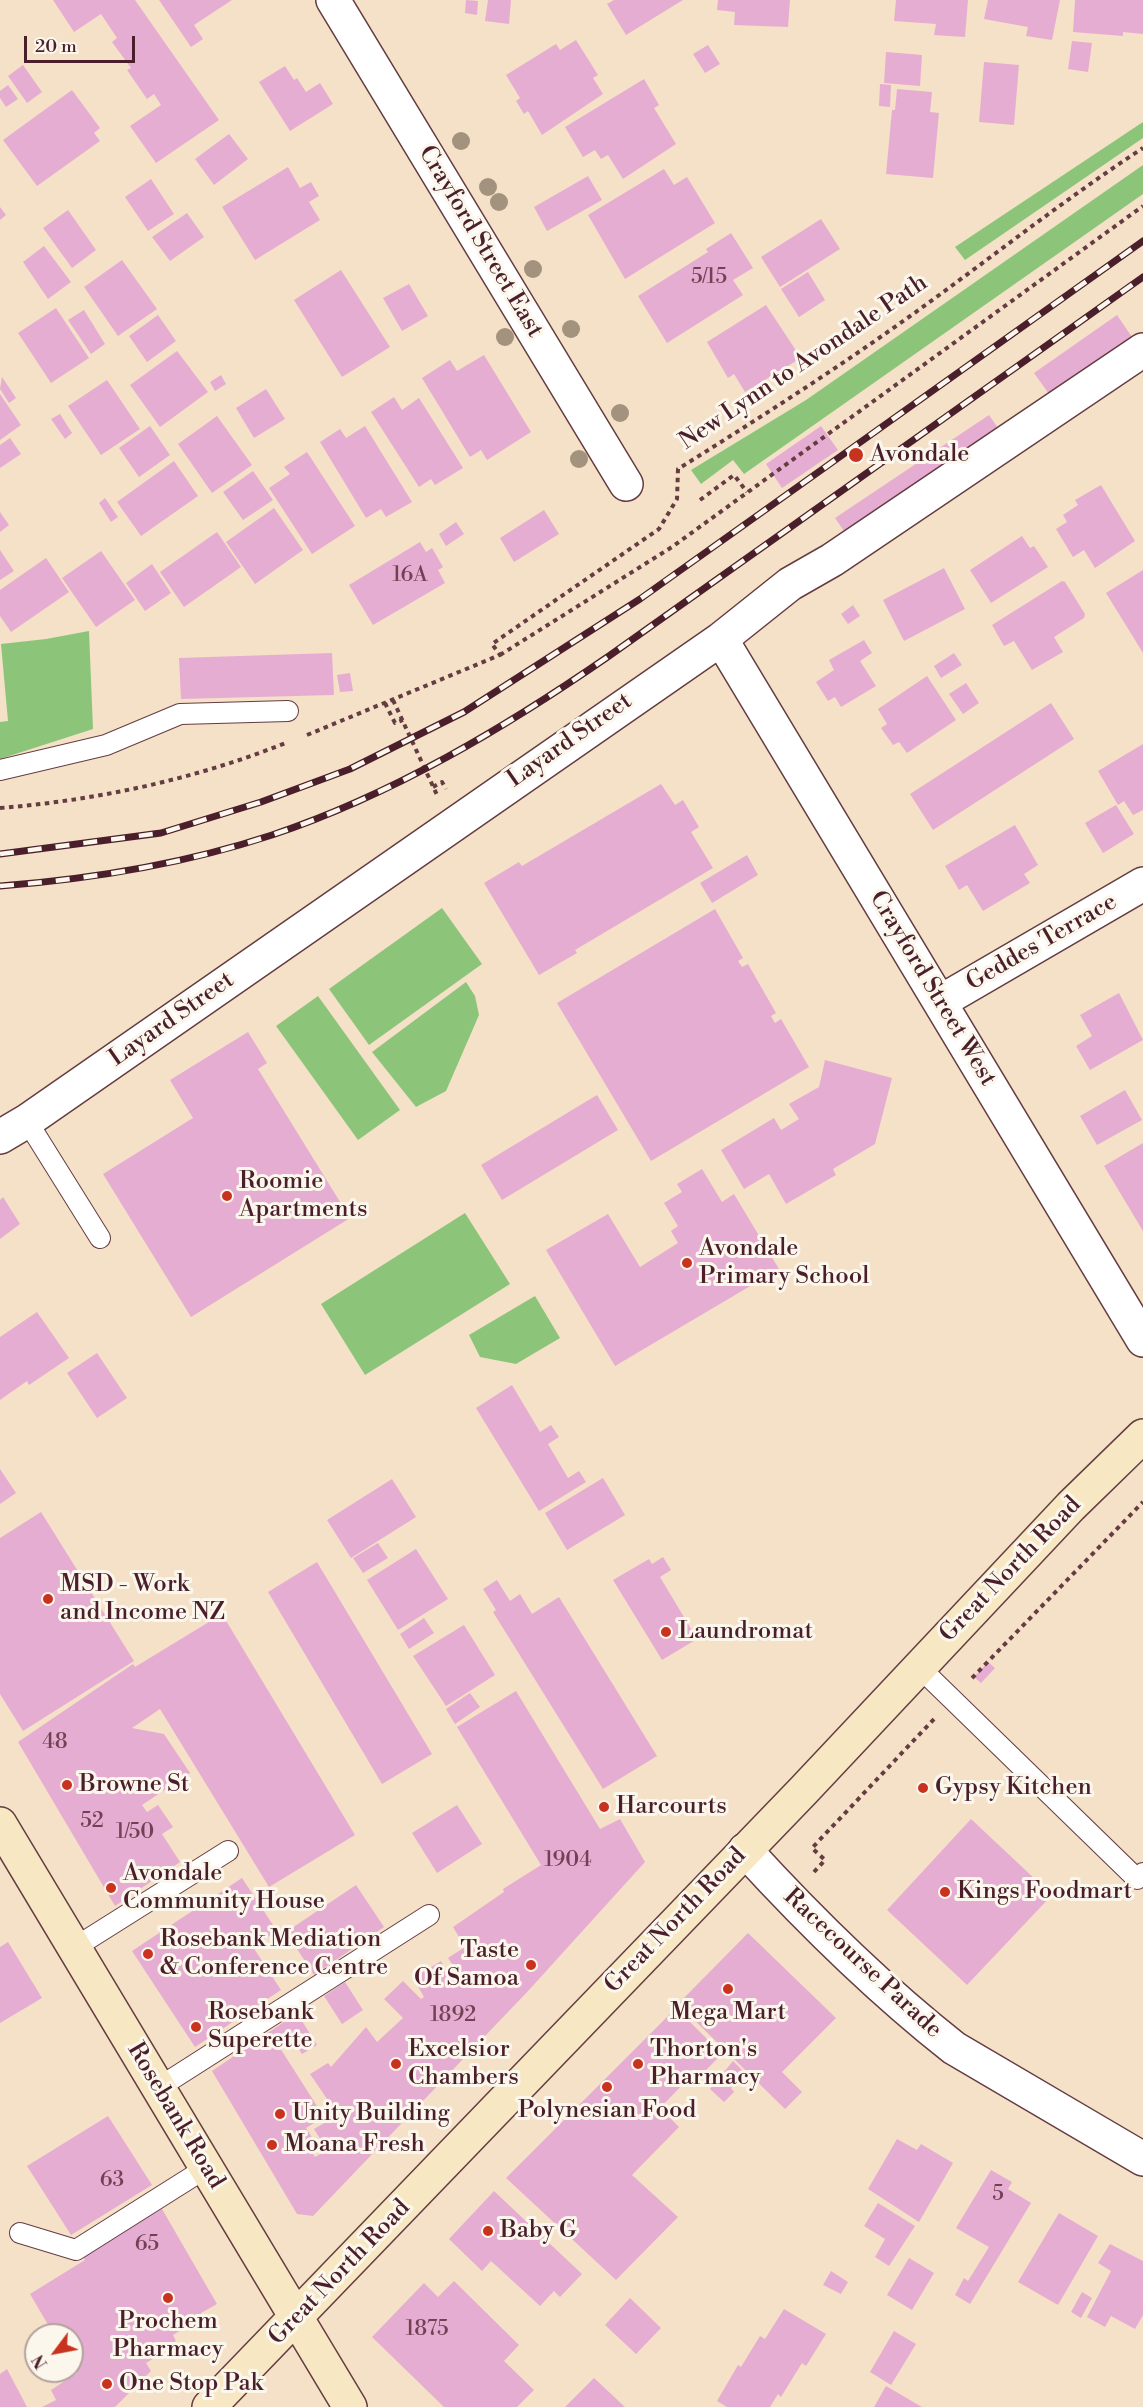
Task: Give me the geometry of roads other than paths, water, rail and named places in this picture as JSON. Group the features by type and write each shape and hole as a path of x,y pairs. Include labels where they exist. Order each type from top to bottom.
{"main road":[{"name":"Great North Road","path":"209,2407 745,1850 1071,1506 1143,1436"},
{"name":"Rosebank Road","path":"0,1824 350,2407"}],"street":[{"name":"Crayford Street East","path":"333,0 626,484"},
{"name":"Layard Street","path":"14,1129 721,639 790,584 832,560 1143,350"},
{"name":"Crayford Street West","path":"721,639 1143,1340"},
{"name":"Geddes Terrace","path":"940,1002 1143,884"},
{"name":"Racecourse Parade","path":"745,1850 891,1995 954,2048 1143,2159"}],"lane":[{"path":"0,770 106,745 180,714 288,711"},
{"path":"14,1129 100,1238"},
{"path":"919,1667 1137,1879 1143,1873"},
{"path":"74,1948 228,1851"},
{"path":"158,2088 429,1915"},
{"path":"20,2233 76,2250 206,2168"}],"railway":[{"path":"0,854 161,833 261,802 350,769 464,712 640,599 1143,241"},
{"path":"0,886 138,869 205,854 272,835 317,819 404,780 489,733 609,656 1143,277"}],"place":[{"name":"Avondale","path":"856,455"},
{"name":"Roomie Apartments","path":"227,1196"},
{"name":"Avondale Primary School","path":"687,1263"},
{"name":"MSD - Work and Income NZ","path":"48,1599"},
{"name":"Laundromat","path":"666,1632"},
{"name":"Browne St","path":"67,1785"},
{"name":"Gypsy Kitchen","path":"923,1788"},
{"name":"Harcourts","path":"604,1807"},
{"name":"Avondale Community House","path":"111,1888"},
{"name":"Kings Foodmart","path":"945,1892"},
{"name":"Rosebank Mediation & Conference Centre","path":"148,1954"},
{"name":"Taste Of Samoa","path":"531,1965"},
{"name":"Mega Mart","path":"728,1989"},
{"name":"Rosebank Superette","path":"196,2027"},
{"name":"Excelsior Chambers","path":"396,2064"},
{"name":"Thorton's Pharmacy","path":"638,2064"},
{"name":"Polynesian Food","path":"607,2087"},
{"name":"Unity Building","path":"280,2114"},
{"name":"Moana Fresh","path":"272,2145"},
{"name":"Baby G","path":"488,2231"},
{"name":"Prochem Pharmacy","path":"168,2298"},
{"name":"One Stop Pak","path":"107,2384"}]}
